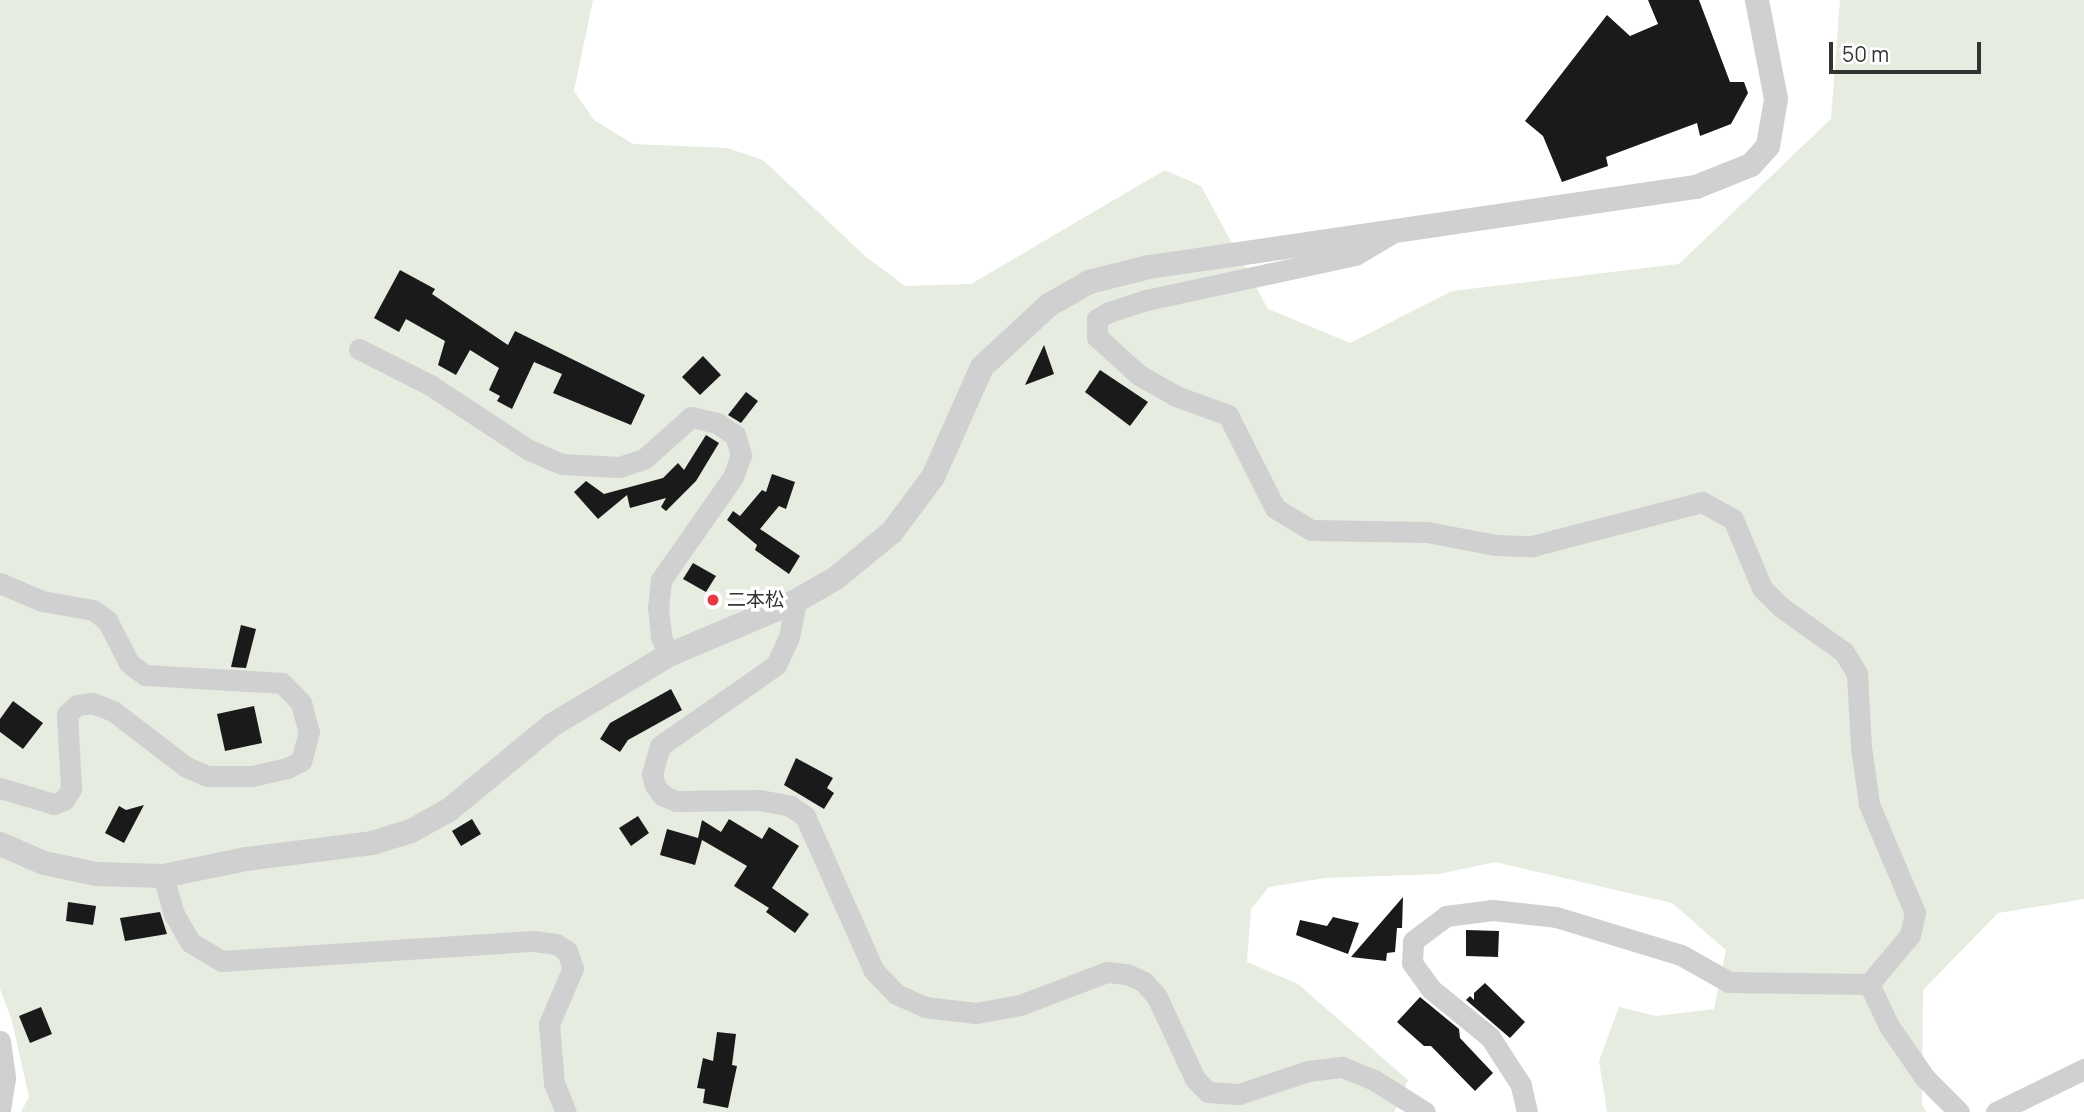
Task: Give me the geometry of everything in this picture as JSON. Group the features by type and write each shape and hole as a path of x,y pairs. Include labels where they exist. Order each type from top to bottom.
{"street":[{"path":"0,844 44,863 96,874 163,876 246,859 372,844 411,831 449,810 552,725 669,655 796,601 836,578 913,509 933,477 982,367 1049,304 1089,282 1149,267 1391,234 1696,187 1751,166 1768,146 1776,99 1757,0"},
{"path":"1391,234 1355,255 1143,300 1097,319 1097,337 1139,375 1176,396 1228,415 1275,508 1311,530 1427,532 1495,545 1532,546 1702,502 1733,519 1762,588 1781,607 1844,652 1857,674 1861,747 1870,804 1880,837 1915,913 1910,935 1869,984"},
{"path":"359,349 430,385 529,450 562,464 619,467 643,458 691,417 717,423 735,435 741,455 733,477 662,580 658,607 669,655"},
{"path":"0,583 42,601 93,610 107,620 129,663 145,675 282,683 301,703 309,733 300,761 287,768 253,776 207,776 169,755 113,711 92,703 77,705 67,714 71,789 64,800 54,804 0,788"},
{"path":"796,601 789,637 776,665 666,740 656,753 655,785 662,795 676,801 760,800 790,806 805,816 874,971 896,993 925,1007 976,1013 1020,1004 1107,972 1127,974 1144,982 1157,997 1195,1079 1208,1092 1239,1094 1308,1071 1342,1067 1374,1080 1425,1112"},
{"path":"163,876 174,914 190,942 222,961 534,941 556,944 567,951 573,968 549,1024 554,1083 566,1112"},
{"path":"1527,1112 1521,1084 1490,1037 1431,989 1412,963 1413,941 1446,916 1493,909 1556,917 1681,956 1729,982 1869,984"},
{"path":"1869,984 1889,1026 1926,1079 1959,1112"},
{"path":"0,1041 5,1078 0,1111"},
{"path":"1996,1112 2084,1069"}],"shaded area":[{"path":"0,0 593,0 574,91 594,120 633,144 727,148 763,160 865,256 905,286 971,284 1165,170 1201,186 1268,309 1350,343 1452,291 1679,264 1831,119 1840,0 2084,0 2084,899 1998,913 1923,990 1922,1105 1926,1112 1607,1112 1599,1061 1619,1007 1656,1016 1714,1009 1726,950 1672,903 1495,862 1439,874 1325,878 1269,887 1251,909 1247,962 1298,984 1408,1080 1394,1112 21,1112 29,1097 12,1021 0,989"}],"building":[{"path":"1648,0 1699,0 1730,82 1744,82 1748,93 1731,124 1700,136 1697,123 1606,157 1608,166 1562,182 1543,136 1525,121 1607,15 1630,36 1658,24"},
{"path":"400,270 435,289 432,294 508,345 515,331 645,395 631,425 553,393 562,374 534,362 512,409 497,401 500,396 489,390 499,368 470,350 456,375 438,365 445,341 406,319 399,332 374,318"},
{"path":"1044,345 1054,374 1025,385"},
{"path":"703,356 721,375 700,395 682,377"},
{"path":"1100,370 1148,402 1130,426 1085,392"},
{"path":"746,392 758,401 741,423 728,415"},
{"path":"706,435 719,443 696,481 666,511 661,507 666,498 630,508 627,495 598,519 574,492 586,481 604,494 663,478 678,463 684,470"},
{"path":"772,474 795,482 786,509 779,506 760,529 800,556 789,574 755,550 757,545 727,520 733,511 740,516 762,490 766,492"},
{"path":"693,563 716,576 706,592 683,579"},
{"path":"241,625 256,629 246,668 231,667"},
{"path":"671,689 682,710 628,740 620,752 600,739 610,723"},
{"path":"13,701 43,723 23,749 0,732 0,719"},
{"path":"254,706 262,743 225,751 217,714"},
{"path":"796,758 833,778 827,788 834,793 824,809 784,785"},
{"path":"144,805 124,843 105,833 119,806 126,810"},
{"path":"638,816 649,833 631,846 619,828"},
{"path":"472,819 481,834 461,846 452,831"},
{"path":"729,819 762,839 769,827 799,846 772,888 809,914 795,933 766,912 769,908 734,886 747,866 702,840 695,865 660,855 667,829 698,838 702,820 721,832"},
{"path":"1403,897 1402,928 1397,928 1395,952 1387,953 1386,961 1351,957"},
{"path":"68,902 96,906 93,925 66,921"},
{"path":"160,912 167,934 125,941 120,918"},
{"path":"1333,917 1359,923 1348,954 1296,935 1300,920 1327,926"},
{"path":"1466,930 1499,931 1498,957 1466,956"},
{"path":"1485,983 1525,1022 1510,1038 1466,1000 1470,996 1474,1000 1474,993"},
{"path":"1420,997 1459,1029 1460,1038 1493,1073 1475,1091 1431,1046 1424,1046 1397,1022"},
{"path":"41,1007 52,1034 30,1043 19,1016"},
{"path":"717,1032 736,1034 732,1065 737,1066 728,1108 703,1103 705,1089 697,1088 703,1058 713,1061"}],"place":[{"name":"二本松","path":"713,600"}]}
